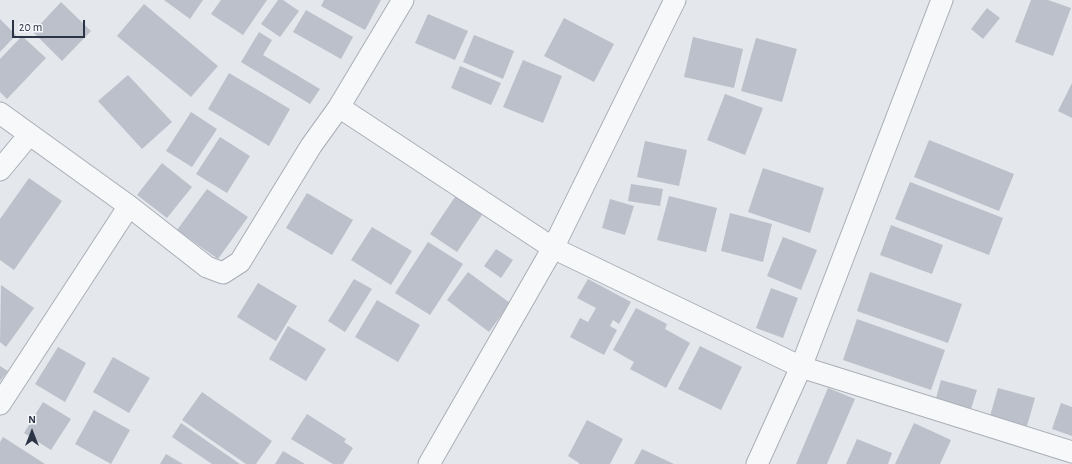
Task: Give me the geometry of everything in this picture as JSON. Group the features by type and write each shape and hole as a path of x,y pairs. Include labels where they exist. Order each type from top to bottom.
{"street":[{"path":"0,113 129,206 207,267 223,273 240,262 311,146 339,107 403,0"},
{"path":"429,464 553,248 675,0"},
{"path":"757,464 801,367 942,0"},
{"path":"339,107 553,248 801,367 1072,452"},
{"path":"0,170 29,135"},
{"path":"0,404 129,206"}],"building":[{"path":"164,0 203,0 190,19"},
{"path":"221,0 267,0 243,35 211,14"},
{"path":"278,0 283,0 299,11 280,37 261,24"},
{"path":"324,0 381,0 365,30 321,6"},
{"path":"1031,0 1048,0 1071,8 1053,56 1015,42"},
{"path":"61,2 91,31 62,61 33,32"},
{"path":"144,4 218,66 191,97 117,36"},
{"path":"987,8 1000,18 983,39 971,29"},
{"path":"306,10 353,37 341,59 293,32"},
{"path":"428,14 468,31 455,60 415,43"},
{"path":"564,18 614,44 594,82 544,56"},
{"path":"0,19 16,35 0,52"},
{"path":"259,32 272,40 263,55 320,89 310,104 241,62"},
{"path":"474,35 514,51 503,79 463,62"},
{"path":"22,36 46,58 7,99 0,92 0,59"},
{"path":"693,37 743,49 734,88 684,77"},
{"path":"756,38 797,49 782,102 741,91"},
{"path":"523,60 562,76 543,123 503,107"},
{"path":"460,66 501,83 491,105 451,88"},
{"path":"229,73 290,109 269,146 208,109"},
{"path":"128,75 172,122 142,149 98,101"},
{"path":"1072,83 1072,118 1058,111"},
{"path":"725,94 763,108 745,155 707,140"},
{"path":"191,112 217,129 192,167 166,151"},
{"path":"220,137 250,156 227,193 196,174"},
{"path":"929,140 1014,174 999,211 914,177"},
{"path":"645,141 687,150 679,186 637,177"},
{"path":"162,163 192,187 167,218 137,195"},
{"path":"763,168 824,188 810,233 748,212"},
{"path":"29,178 62,201 14,270 0,260 0,219"},
{"path":"910,182 1003,218 989,255 895,219"},
{"path":"631,184 663,189 660,206 628,201"},
{"path":"207,189 248,217 218,259 177,230"},
{"path":"307,193 353,220 332,255 286,228"},
{"path":"457,194 484,212 457,252 430,234"},
{"path":"669,196 717,208 706,252 657,240"},
{"path":"610,199 634,206 625,235 602,228"},
{"path":"730,213 772,224 763,262 721,251"},
{"path":"891,225 943,245 932,274 880,255"},
{"path":"372,227 412,251 391,285 351,260"},
{"path":"783,237 817,250 801,290 767,276"},
{"path":"428,242 463,264 430,315 395,293"},
{"path":"496,249 513,260 501,278 484,266"},
{"path":"468,272 510,303 489,332 447,300"},
{"path":"870,272 962,304 948,343 857,311"},
{"path":"354,279 372,289 345,332 328,321"},
{"path":"588,279 631,302 619,324 613,320 610,326 617,330 604,355 570,337 580,318 588,322 596,308 577,298"},
{"path":"258,283 297,306 276,341 237,317"},
{"path":"1,285 34,308 6,347 0,342"},
{"path":"771,288 798,298 783,338 756,328"},
{"path":"377,300 420,325 398,362 355,337"},
{"path":"636,308 667,324 665,329 690,343 666,388 630,369 634,362 613,350"},
{"path":"857,319 945,350 931,390 843,360"},
{"path":"288,326 326,349 306,381 269,359"},
{"path":"700,346 742,367 721,410 678,389"},
{"path":"58,347 86,363 65,402 35,384"},
{"path":"113,357 150,378 129,413 93,392"},
{"path":"0,366 8,371 0,381"},
{"path":"941,380 977,390 970,412 935,402"},
{"path":"828,388 855,399 827,464 796,464"},
{"path":"998,388 1035,398 1027,426 990,416"},
{"path":"202,392 272,441 256,464 246,464 182,420"},
{"path":"43,402 71,419 51,450 24,433"},
{"path":"1061,403 1072,407 1072,436 1052,429"},
{"path":"94,410 130,430 111,464 75,444"},
{"path":"307,414 346,439 344,442 353,448 343,464 333,464 291,439"},
{"path":"587,420 623,439 610,464 579,464 568,456"},
{"path":"181,423 240,464 212,464 172,437"},
{"path":"914,423 951,440 940,464 895,464"},
{"path":"3,437 45,464 0,464 0,442"},
{"path":"857,439 892,453 888,464 846,464"},
{"path":"642,449 674,464 634,464"},
{"path":"283,451 305,464 275,464"},
{"path":"166,454 183,464 160,464"}]}
